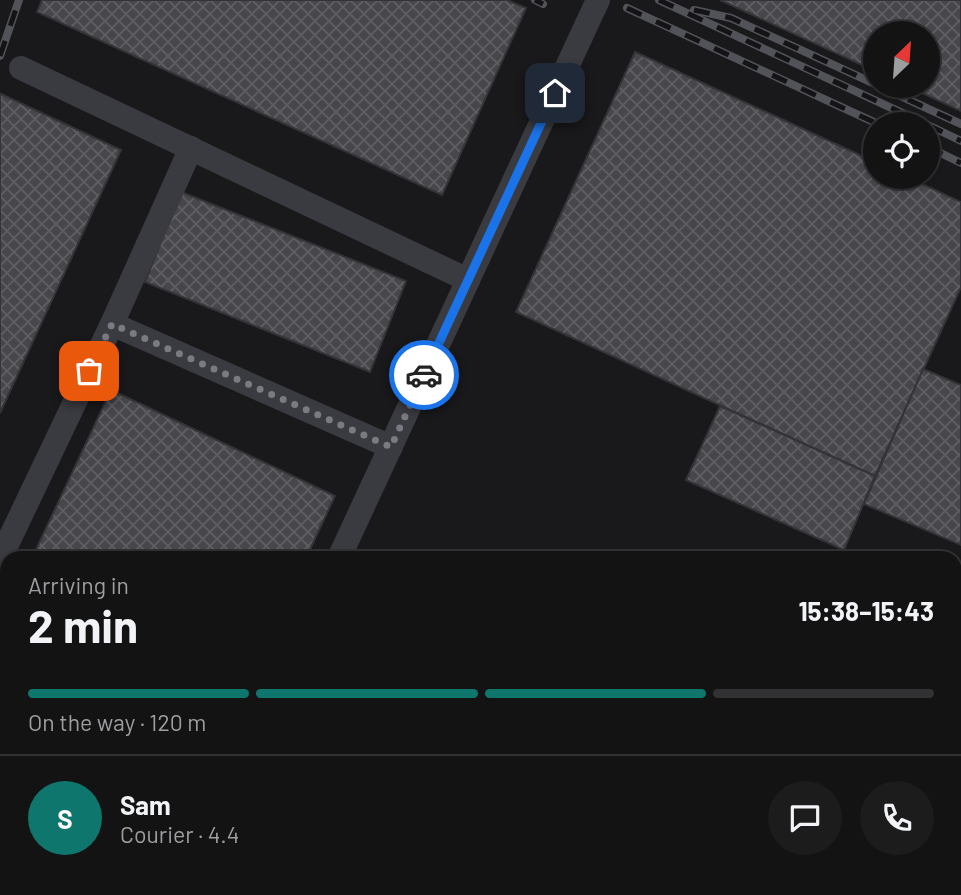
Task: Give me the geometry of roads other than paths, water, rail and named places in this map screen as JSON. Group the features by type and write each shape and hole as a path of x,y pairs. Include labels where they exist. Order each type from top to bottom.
{"street":[{"path":"342,551 598,0"},
{"path":"21,68 468,280"},
{"path":"4,551 112,324 191,148"},
{"path":"112,324 391,447"}],"railway":[{"path":"0,56 19,0"},
{"path":"535,0 543,4"},
{"path":"659,0 900,112"},
{"path":"627,8 863,117"},
{"path":"694,10 731,18 863,78"},
{"path":"905,98 961,124"},
{"path":"940,131 961,141"},
{"path":"940,153 961,163"}]}
